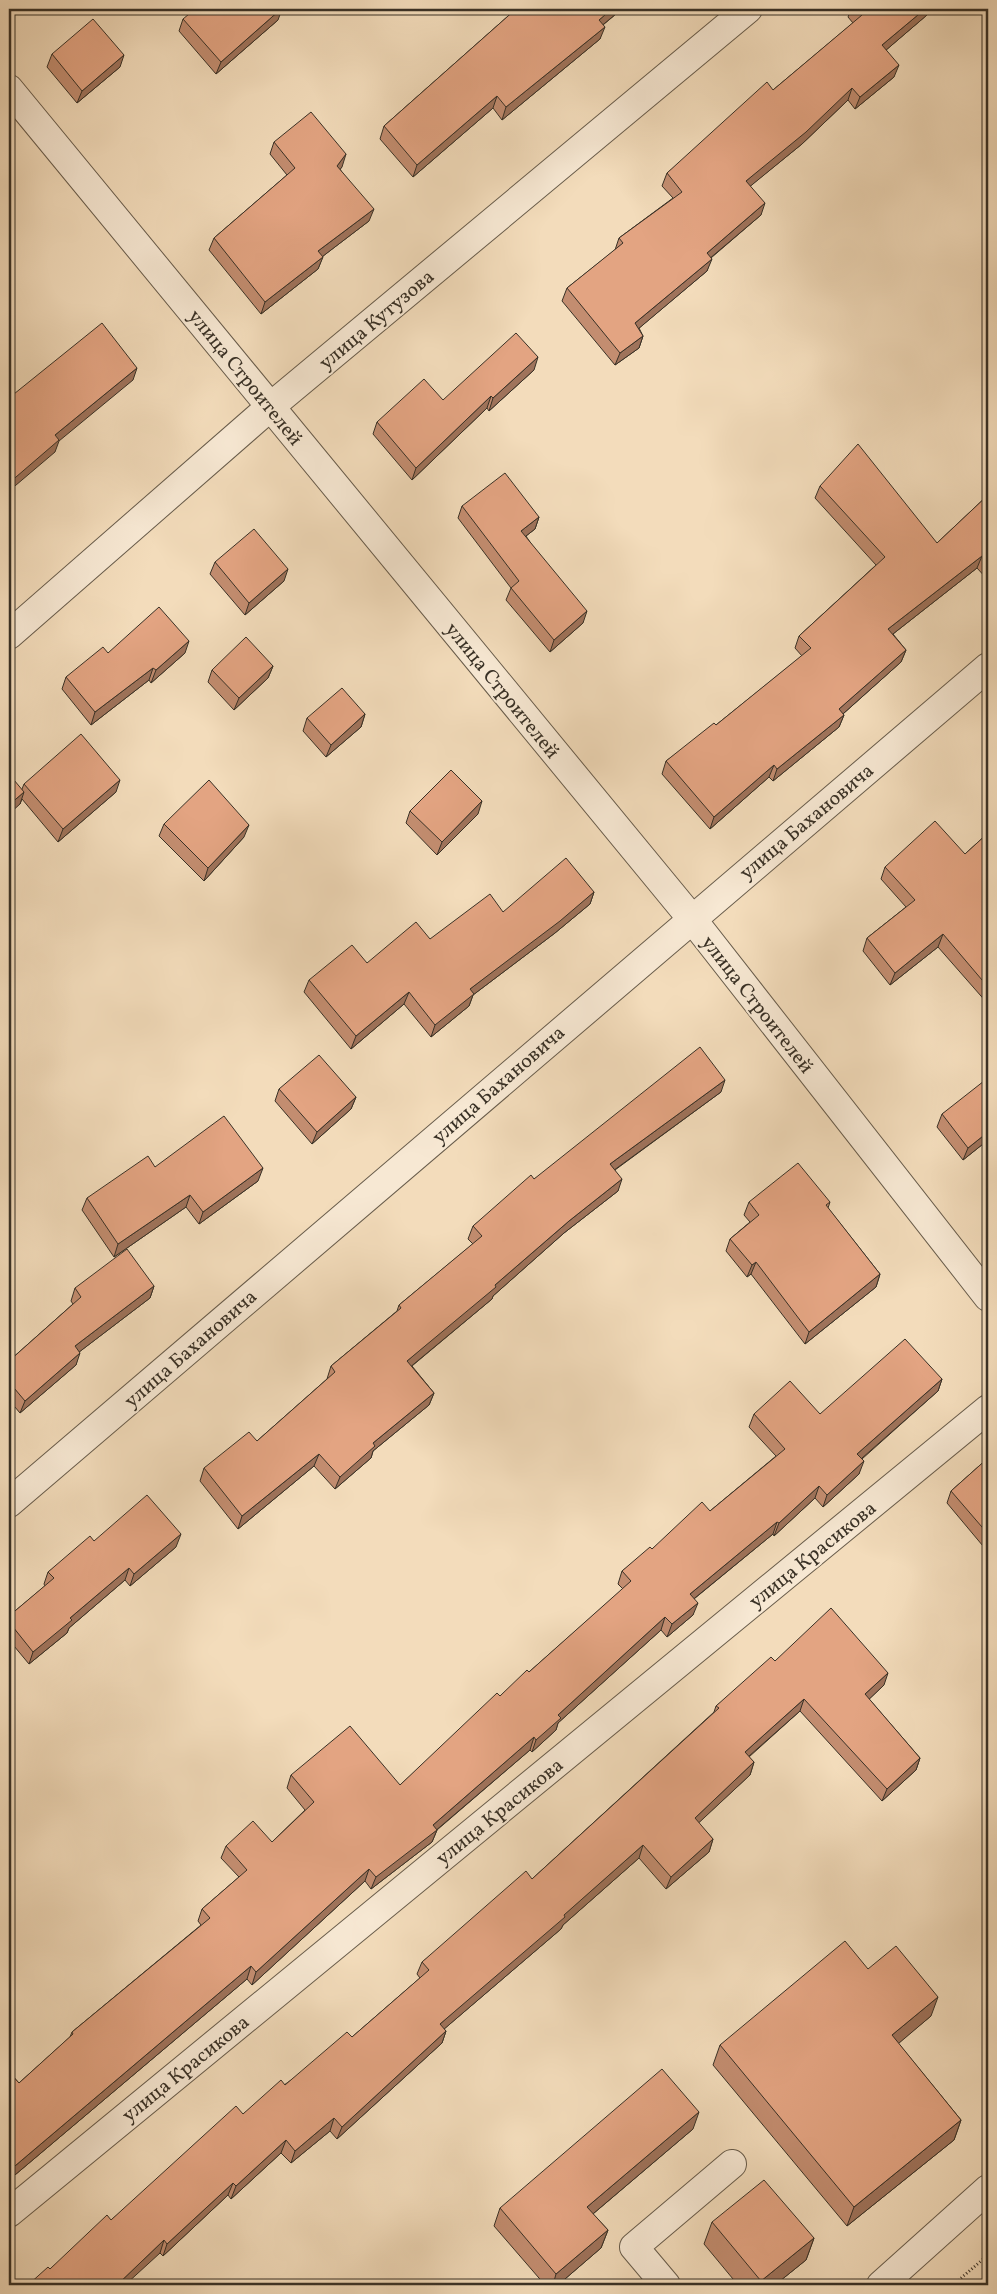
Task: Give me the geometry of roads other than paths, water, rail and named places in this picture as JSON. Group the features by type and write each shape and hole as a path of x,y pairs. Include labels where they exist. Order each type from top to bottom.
{"street":[{"name":"улица Кутузова","path":"9,635 270,407 748,9"},
{"name":"улица Строителей","path":"9,89 692,919 988,1298"},
{"name":"улица Бахановича","path":"9,1503 988,667"},
{"name":"улица Красикова","path":"9,2213 988,1409"},
{"path":"666,2285 634,2247 732,2164"},
{"path":"881,2285 988,2189"}]}
